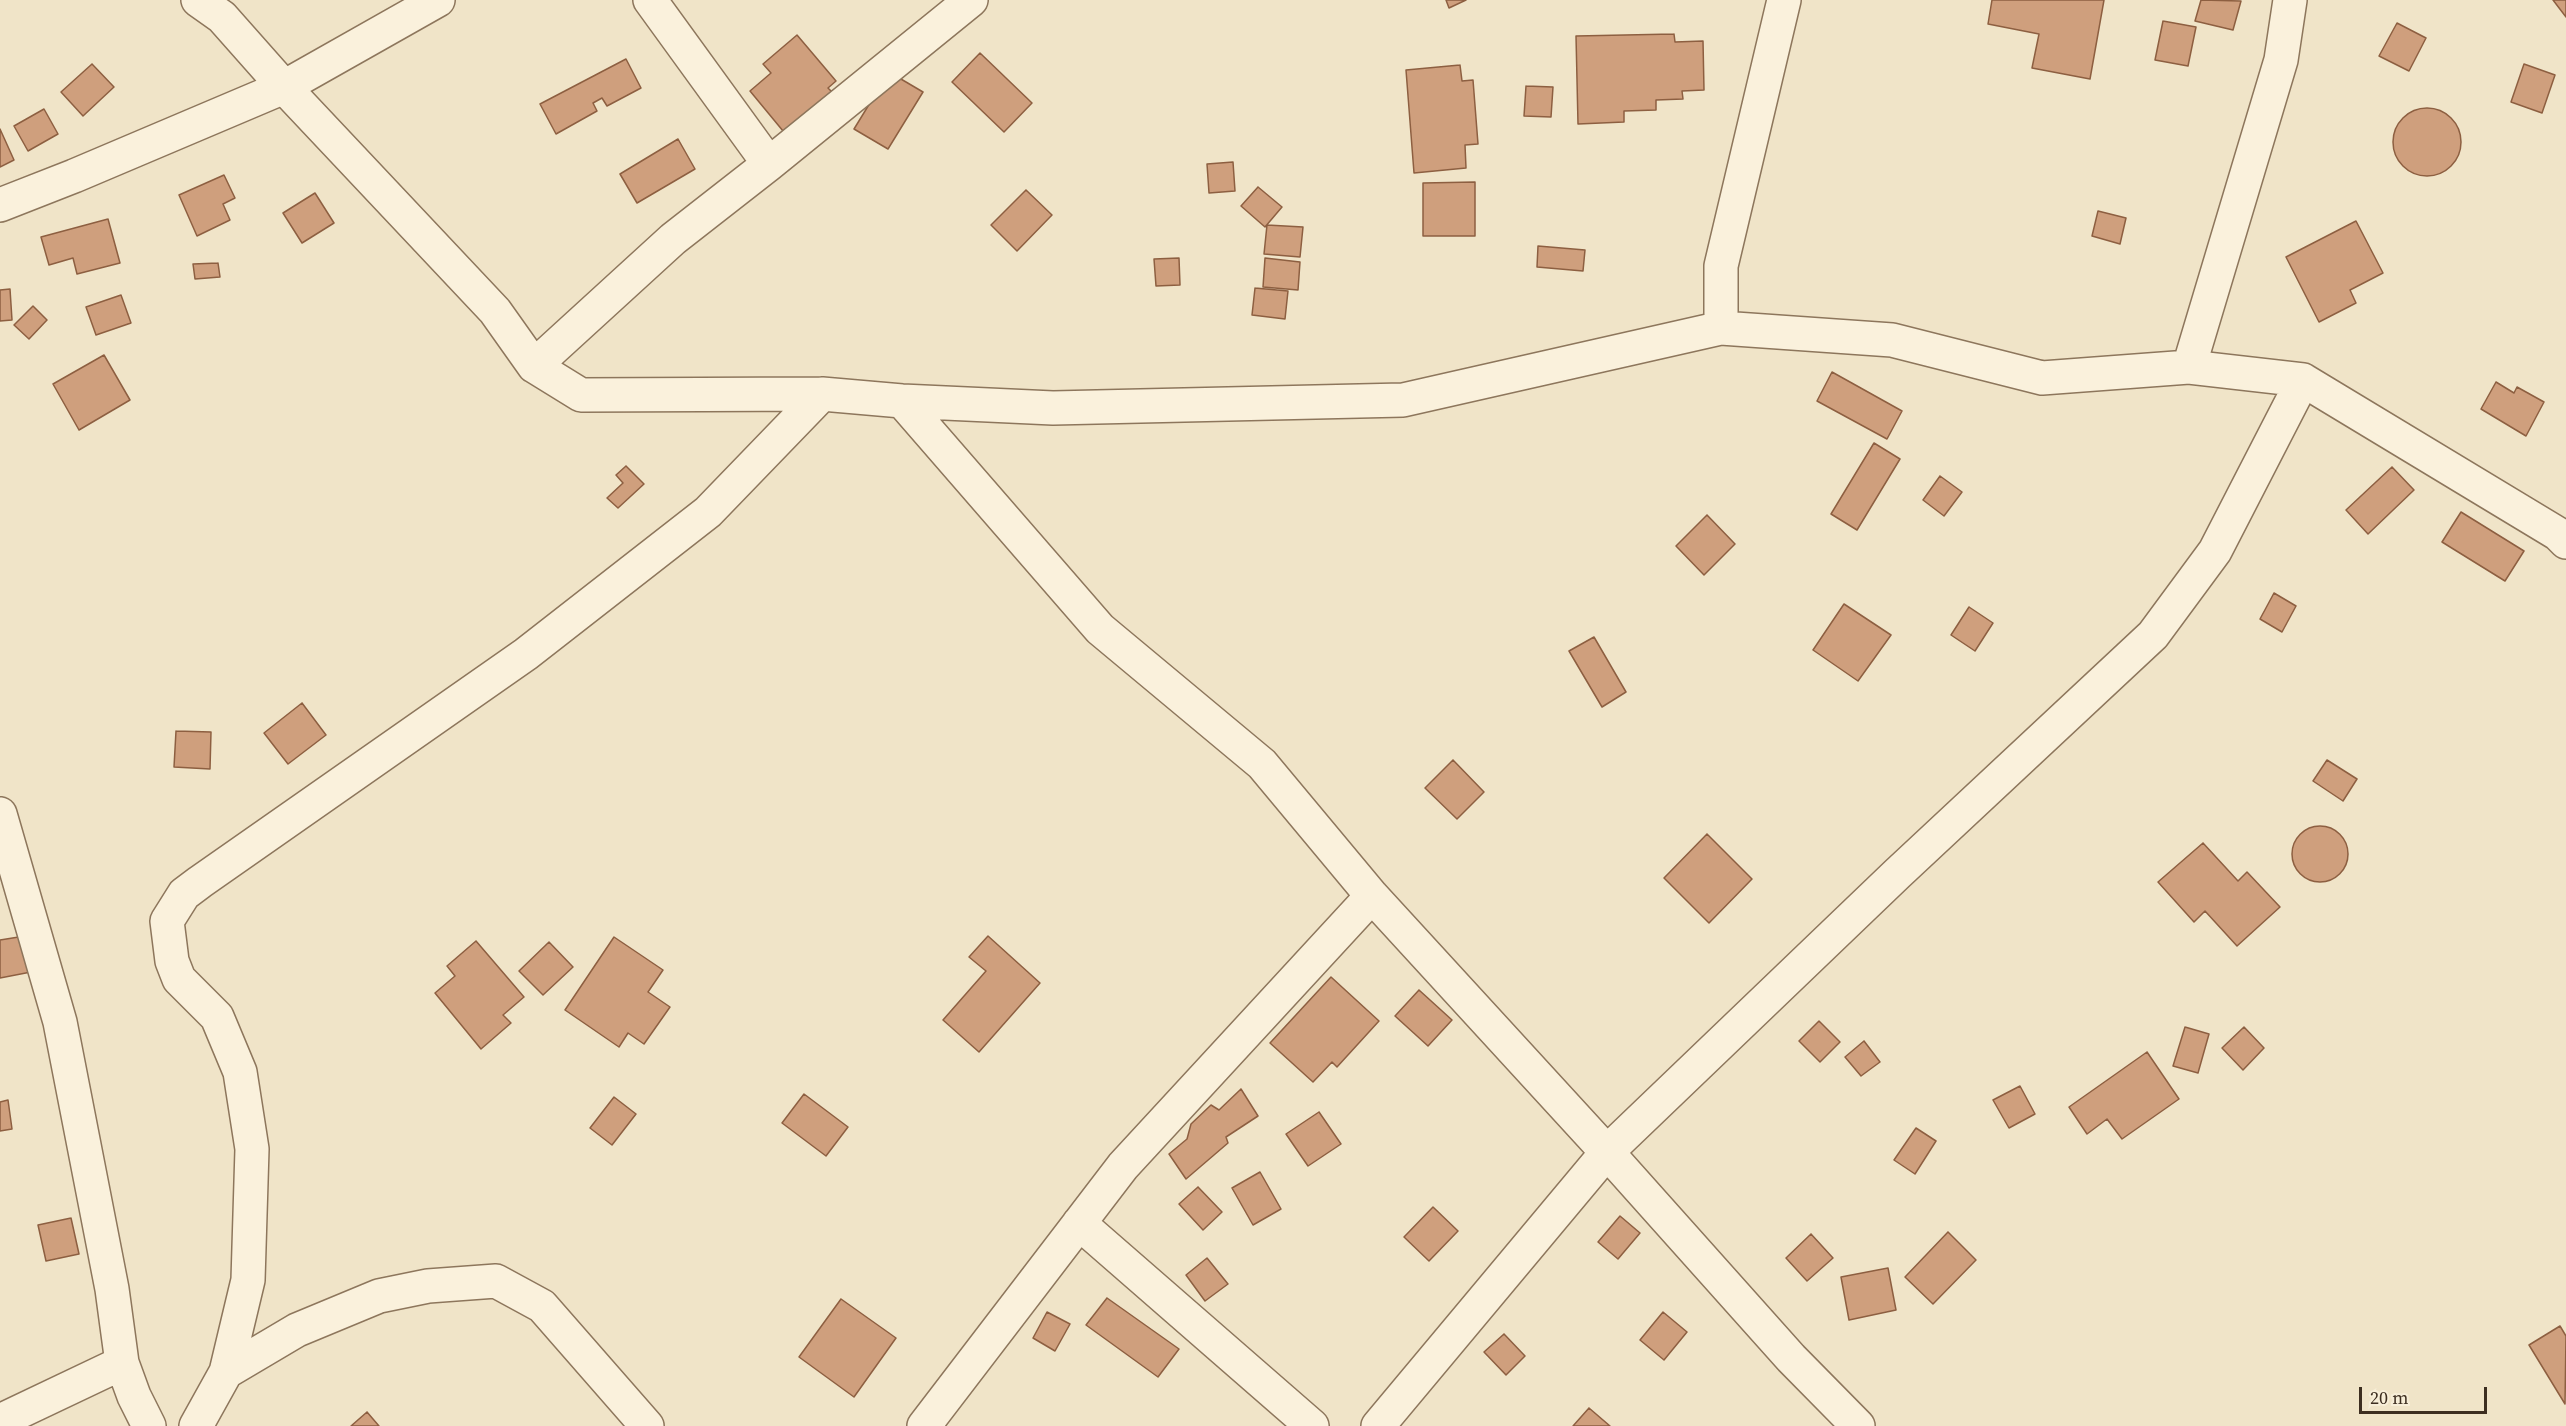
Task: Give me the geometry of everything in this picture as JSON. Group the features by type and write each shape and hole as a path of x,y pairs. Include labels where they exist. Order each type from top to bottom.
{"street":[{"path":"198,0 222,17 284,87 495,311 534,366 581,396 822,394 902,401 1053,408 1403,400 1721,328 1892,340 2042,378 2189,367 2303,380 2559,534 2566,542"},
{"path":"0,205 284,87 438,0"},
{"path":"650,0 769,164"},
{"path":"534,366 673,238 769,164 971,0"},
{"path":"1721,328 1721,266 1784,0"},
{"path":"2189,367 2281,60 2290,0"},
{"path":"1378,1426 1606,1152 1897,874 2153,635 2215,551 2303,380"},
{"path":"196,1426 226,1372 248,1280 252,1149 240,1072 217,1017 179,979 171,961 167,921 184,894 526,654 708,512 822,394"},
{"path":"902,401 1100,629 1262,765 1372,896 1791,1358 1858,1426"},
{"path":"0,814 60,1022 112,1289 122,1363 134,1396 149,1426"},
{"path":"924,1426 1123,1166 1372,896"},
{"path":"1079,1223 1312,1426"},
{"path":"226,1372 297,1330 379,1296 428,1286 496,1281 542,1306 647,1426"},
{"path":"0,1421 122,1363"}],"building":[{"path":"1446,0 1466,0 1449,8"},
{"path":"1992,0 2104,0 2090,79 2032,68 2039,34 1988,24"},
{"path":"2201,0 2241,1 2233,30 2195,21"},
{"path":"2553,0 2566,0 2566,17"},
{"path":"2163,21 2196,27 2188,66 2155,60"},
{"path":"2397,23 2426,38 2409,71 2379,56"},
{"path":"1674,34 1675,42 1703,41 1704,90 1682,91 1683,99 1656,100 1656,110 1624,111 1624,122 1578,124 1576,36"},
{"path":"797,35 836,81 828,88 836,96 788,137 750,91 771,73 763,64"},
{"path":"980,53 1032,103 1004,132 952,82"},
{"path":"626,59 641,88 607,106 602,98 593,103 597,111 556,134 540,104"},
{"path":"92,64 114,87 83,116 61,92"},
{"path":"2524,64 2555,75 2542,113 2511,102"},
{"path":"1460,65 1462,81 1473,80 1478,144 1465,145 1466,168 1414,173 1406,70"},
{"path":"889,72 923,92 888,149 854,129"},
{"path":"1526,86 1553,87 1551,117 1524,116"},
{"path":"2420,108 2434,108 2446,113 2456,123 2461,142 2456,161 2446,171 2434,176 2420,176 2408,171 2398,161 2393,149 2393,135 2398,123 2408,113"},
{"path":"44,109 58,134 28,151 14,126"},
{"path":"0,129 14,160 0,167"},
{"path":"678,139 695,169 637,203 620,174"},
{"path":"1233,162 1235,191 1209,193 1207,164"},
{"path":"224,175 235,198 223,204 230,220 197,236 179,195"},
{"path":"1475,182 1475,236 1423,236 1423,183"},
{"path":"1258,187 1282,207 1265,227 1241,206"},
{"path":"1026,190 1052,215 1017,251 991,225"},
{"path":"315,193 334,223 302,243 283,213"},
{"path":"2098,211 2126,218 2120,244 2092,236"},
{"path":"108,219 120,263 77,274 73,258 49,265 41,237"},
{"path":"2356,221 2383,273 2350,290 2356,303 2319,322 2286,257"},
{"path":"1267,225 1303,227 1300,257 1264,254"},
{"path":"1538,246 1585,250 1583,271 1537,267"},
{"path":"1179,258 1180,285 1156,286 1154,259"},
{"path":"1265,258 1300,262 1298,290 1263,287"},
{"path":"218,263 220,277 195,279 193,264"},
{"path":"1255,288 1288,291 1285,319 1252,315"},
{"path":"10,289 12,320 0,321 0,290"},
{"path":"121,295 131,323 96,335 86,307"},
{"path":"33,306 47,320 29,339 14,325"},
{"path":"104,355 130,400 79,430 53,384"},
{"path":"1832,372 1902,411 1887,439 1817,401"},
{"path":"2496,382 2514,393 2517,387 2544,402 2526,436 2481,409"},
{"path":"1874,443 1900,459 1857,530 1831,514"},
{"path":"626,466 644,484 618,508 607,498 623,483 616,475"},
{"path":"2392,467 2414,490 2368,534 2346,510"},
{"path":"1940,476 1962,492 1944,516 1923,500"},
{"path":"2461,512 2524,551 2505,581 2442,542"},
{"path":"1707,515 1735,544 1704,575 1676,546"},
{"path":"2274,593 2296,606 2282,632 2260,619"},
{"path":"1844,604 1891,635 1858,681 1813,650"},
{"path":"1969,607 1993,623 1975,651 1951,635"},
{"path":"1594,637 1626,692 1602,707 1569,651"},
{"path":"302,703 326,735 288,764 264,733"},
{"path":"176,731 211,732 210,769 174,767"},
{"path":"1453,760 1484,792 1457,819 1425,788"},
{"path":"2327,760 2357,779 2343,801 2313,781"},
{"path":"2320,826 2335,831 2343,839 2348,854 2343,869 2335,877 2320,882 2305,877 2297,869 2292,854 2297,839 2305,831"},
{"path":"1707,834 1752,879 1709,923 1664,878"},
{"path":"2203,843 2238,881 2247,872 2280,907 2237,946 2205,911 2194,922 2158,882"},
{"path":"25,936 31,972 0,978 0,940"},
{"path":"988,936 1040,983 979,1052 943,1020 986,971 969,957"},
{"path":"614,937 663,970 648,992 670,1007 644,1044 628,1033 619,1047 565,1010"},
{"path":"476,941 524,997 503,1015 511,1023 481,1049 435,993 455,976 447,966"},
{"path":"549,942 573,967 543,995 519,971"},
{"path":"1331,977 1379,1021 1337,1067 1332,1062 1313,1082 1270,1043"},
{"path":"1419,990 1452,1020 1428,1046 1395,1016"},
{"path":"1819,1021 1840,1042 1820,1062 1799,1041"},
{"path":"2185,1027 2209,1034 2198,1073 2173,1066"},
{"path":"2244,1027 2264,1048 2243,1070 2222,1048"},
{"path":"1864,1041 1880,1062 1861,1076 1845,1057"},
{"path":"2147,1052 2179,1099 2122,1139 2107,1119 2087,1134 2069,1107"},
{"path":"2020,1086 2035,1114 2009,1128 1993,1100"},
{"path":"1241,1089 1258,1116 1226,1137 1228,1143 1186,1179 1169,1154 1187,1139 1191,1124 1211,1105 1219,1110"},
{"path":"804,1094 848,1127 826,1156 782,1123"},
{"path":"614,1097 636,1114 612,1145 590,1128"},
{"path":"8,1100 12,1129 0,1131 0,1102"},
{"path":"1319,1112 1341,1144 1308,1166 1286,1134"},
{"path":"1916,1128 1936,1141 1915,1174 1894,1160"},
{"path":"1260,1172 1281,1209 1253,1225 1232,1188"},
{"path":"1198,1187 1222,1212 1203,1230 1179,1204"},
{"path":"1433,1207 1458,1231 1429,1261 1404,1237"},
{"path":"1620,1216 1640,1233 1618,1259 1598,1242"},
{"path":"71,1218 79,1254 46,1261 38,1225"},
{"path":"1948,1232 1976,1260 1933,1304 1905,1277"},
{"path":"1811,1234 1833,1258 1807,1281 1786,1258"},
{"path":"1207,1258 1228,1284 1205,1301 1186,1275"},
{"path":"1888,1268 1896,1310 1849,1320 1841,1277"},
{"path":"1107,1298 1179,1349 1158,1377 1086,1325"},
{"path":"841,1299 896,1338 854,1397 799,1357"},
{"path":"1047,1312 1070,1324 1055,1351 1033,1338"},
{"path":"1663,1312 1687,1332 1664,1360 1640,1340"},
{"path":"2560,1326 2566,1336 2565,1404 2529,1345"},
{"path":"1504,1334 1525,1356 1506,1375 1484,1352"},
{"path":"1589,1408 1610,1426 1573,1426"},
{"path":"367,1412 379,1426 351,1426"}]}
